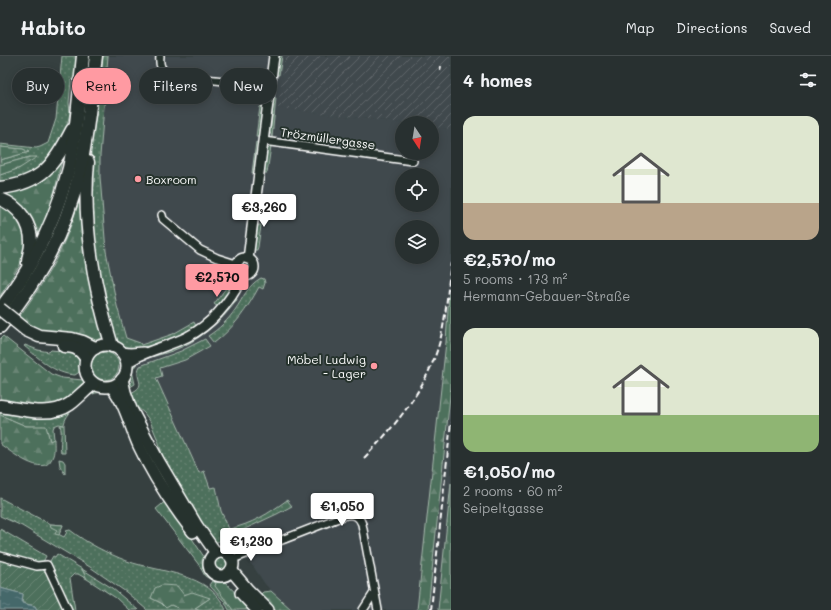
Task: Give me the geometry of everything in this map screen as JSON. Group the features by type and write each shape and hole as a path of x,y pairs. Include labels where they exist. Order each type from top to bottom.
{"highway":[{"path":"83,56 76,122 70,160 63,190 48,230 27,270 0,309 9,325 39,336 72,339 83,342 95,348"},
{"path":"9,325 54,244 74,193 84,145 96,56"},
{"path":"0,188 27,182 50,166 60,152 76,122"},
{"path":"84,145 88,157 86,196 92,253 99,298 117,349"},
{"path":"0,199 11,204 17,209 28,226 31,244 27,270"},
{"path":"0,318 22,336 37,343 76,348 86,358"},
{"path":"0,406 44,412 56,410 69,405 93,384"}],"main road":[{"path":"100,346 117,349 126,359 126,373 122,379 106,388 93,384 84,369 89,352 100,346"},
{"path":"122,379 131,409 158,460 214,555"},
{"path":"112,386 118,394 130,426 148,462 184,520 214,555"},
{"path":"230,568 218,575 212,571 209,564 214,555 224,552 228,553 230,568 257,610"},
{"path":"230,568 248,590 268,610"}],"street":[{"path":"160,56 159,64 161,70 169,75 220,81"},
{"path":"272,68 274,56"},
{"path":"248,259 268,104"},
{"name":"Trözmüllergasse","path":"263,141 413,161"},
{"path":"162,214 162,219 200,250 217,258 236,264"},
{"path":"242,259 248,259 253,263 254,270 250,275 243,276 238,273 236,264 242,259"},
{"path":"127,366 130,361 148,351 182,340 201,328 219,313 228,302 243,276"},
{"path":"117,349 130,353 148,351"},
{"path":"230,568 346,515 355,515 362,524 378,610"},
{"path":"0,556 38,566 47,566 68,610"},
{"path":"363,610 374,593"}],"shaded area":[{"path":"108,56 285,56 279,108 395,122 395,160 439,160 439,128 451,129 451,276 446,342 417,610 292,610 265,584 253,566 239,554 231,540 224,542 144,382 126,338 117,306 106,251 100,177 104,104 131,104 131,68 107,68"},
{"path":"285,56 451,56 451,129 439,128 439,116 395,116 395,122 278,108"},
{"path":"451,386 451,483 438,610 428,610"}],"green space":[{"path":"62,56 77,56 76,68 72,68 69,103 70,113 65,133 47,163 23,178 0,184 0,175 20,168 30,157 0,165 0,160 29,152 23,149 0,147 0,144 36,148 48,143 56,119 57,104 64,104 64,68 61,68"},
{"path":"103,56 108,56 107,68 103,68"},
{"path":"278,56 282,56 279,75 277,75"},
{"path":"98,104 104,104 100,177 106,251 117,306 126,338 140,343 141,345 173,334 194,322 196,326 166,340 166,342 131,350 123,348 117,343 108,318 109,313 104,287 100,277 96,252 91,194 94,185 91,160"},
{"path":"275,104 272,137 269,127 271,127 272,105"},
{"path":"263,105 259,137 256,137 260,107"},
{"path":"256,142 258,143 258,155 256,172 252,173"},
{"path":"271,146 267,173 263,173 266,151"},
{"path":"0,147 23,149 29,152 0,160"},
{"path":"30,157 37,157 20,168 0,175 0,165"},
{"path":"62,160 52,202 34,244 7,199 0,191"},
{"path":"83,189 106,341 94,342 44,332 31,327 19,317 45,278 59,253 75,214"},
{"path":"0,204 8,208 23,225 27,242 20,265 0,296"},
{"path":"258,225 261,225 258,247 257,250 254,250"},
{"path":"261,278 264,279 265,283 263,289 259,287 240,318 214,343 208,336 226,321 249,288"},
{"path":"231,283 233,284 229,292 218,307 214,304"},
{"path":"451,293 451,386 428,610 417,610 446,342 449,294"},
{"path":"236,297 237,300 216,324 200,337 182,347 137,363 132,371 135,384 127,389 127,384 132,382 131,380 126,382 135,363 227,309"},
{"path":"3,336 51,374 62,378 83,380 86,383 56,408 0,404 0,339"},
{"path":"205,339 210,346 185,360 160,368 162,376 156,378 199,473 204,471 210,488 216,487 221,511 229,529 260,518 287,500 292,506 215,543 173,481 150,421 144,413 132,403 128,394 135,391 140,385 138,371 140,366 181,351"},
{"path":"25,345 49,352 51,350 71,352 80,357 81,371 75,375 60,372 41,360 24,346"},
{"path":"105,352 111,353 115,356 118,360 118,372 115,376 111,379 105,380 99,379 95,376 92,372 91,366 92,360 95,356 99,353"},
{"path":"93,390 112,392 112,394 95,393 85,399 67,416 64,425 59,424 54,426 54,439 50,441 46,427 26,426 0,415 0,412"},
{"path":"0,415 26,426 46,426 50,441 54,439 54,454 48,464 42,466 27,462 0,444"},
{"path":"60,425 64,425 65,453 61,453"},
{"path":"59,459 63,460 65,463 65,474 60,466"},
{"path":"451,483 451,610 438,610"},
{"path":"0,498 50,524 63,525 58,534 64,537 67,532 66,531 70,530 84,540 112,555 127,561 196,581 219,597 226,610 214,610 212,608 204,610 195,608 210,598 184,595 151,598 166,607 171,605 178,608 177,610 147,610 126,592 90,567 22,526 0,516"},
{"path":"167,500 206,560 208,571 215,578 223,580 252,610 233,610 215,586 216,583 205,576 199,565 156,509"},
{"path":"50,524 63,525 59,535 55,534 57,530 51,527"},
{"path":"0,529 46,556 43,562 37,563 0,552"},
{"path":"57,554 82,569 87,579 78,574 74,574 70,578 75,610 71,610 50,566 50,561 53,556 55,557"},
{"path":"221,555 227,558 230,564 227,570 221,573 215,570 212,564 215,558"},
{"path":"0,558 42,569 50,577 66,610 37,610 35,606 22,603 23,594 0,588"},
{"path":"82,569 112,588 138,610 129,610 116,598 87,579"},
{"path":"212,581 217,583 233,610 229,610 225,602 209,585"},
{"path":"162,585 177,586 184,595 192,592 210,598 195,608 199,610 177,610 178,608 171,605 166,608 161,603 151,598 155,588"},
{"path":"271,591 292,610 274,610 260,595 263,592"}],"water":[{"path":"0,588 23,594 22,603 35,606 37,610 0,610"}],"railway":[{"path":"440,70 441,66"},
{"path":"364,458 402,414 424,382 432,364 443,327 451,263"},
{"path":"431,610 451,422"}],"place":[{"name":"Boxroom","path":"138,179"},
{"name":"Möbel Ludwig - Lager","path":"374,366"}]}
